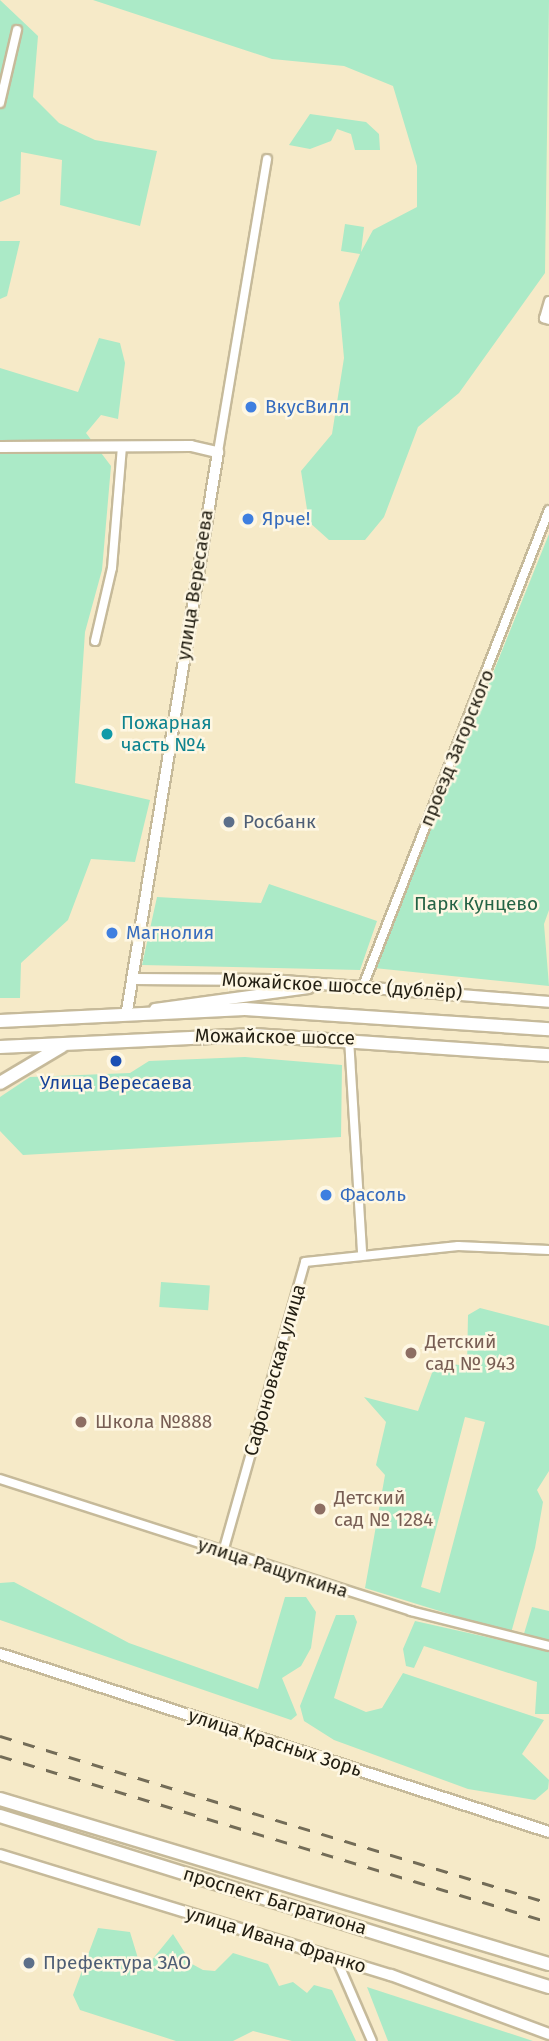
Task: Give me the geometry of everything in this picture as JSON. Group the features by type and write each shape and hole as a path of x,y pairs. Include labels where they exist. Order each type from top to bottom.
{"main road":[{"name":"Можайское шоссе","path":"0,1021 149,1010 350,1013 549,1029"},
{"name":"Можайское шоссе","path":"0,1047 85,1040 349,1039 549,1055"},
{"path":"0,1083 30,1060 85,1040"},
{"name":"проспект Багратиона","path":"0,1799 429,1925 549,1964"},
{"name":"проспект Багратиона","path":"0,1816 549,1987"}],"street":[{"path":"0,103 17,30"},
{"name":"улица Вересаева","path":"127,1011 267,159"},
{"path":"549,301 544,318 549,320"},
{"path":"0,447 122,446 218,452"},
{"path":"95,641 112,568 122,446"},
{"name":"проезд Загорского","path":"363,986 549,510"},
{"name":"Можайское шоссе (дублёр)","path":"134,979 363,986 549,1002"},
{"path":"149,1010 340,985"},
{"path":"349,1039 362,1254"},
{"name":"Сафоновская улица","path":"223,1552 305,1262 362,1254 464,1247 549,1250"},
{"name":"улица Ращупкина","path":"0,1479 223,1552 549,1646"},
{"name":"улица Красных Зорь","path":"0,1654 549,1832"},
{"name":"улица Ивана Франко","path":"0,1855 336,1958 549,2034"},
{"path":"336,1958 372,2041"}],"green space":[{"path":"0,0 38,36 33,97 59,123 95,140 157,151 140,226 60,205 62,160 21,152 20,194 0,202"},
{"path":"93,0 549,0 545,273 459,393 418,427 384,517 365,540 329,540 309,522 301,471 332,434 344,358 339,303 360,254 341,251 345,224 364,227 361,252 373,230 417,207 417,166 393,86 344,66 272,59"},
{"path":"310,114 366,122 379,134 380,150 355,150 351,134 337,129 331,141 310,149 289,145"},
{"path":"0,241 20,241 7,296 0,299"},
{"path":"99,338 120,343 125,363 118,419 101,415 86,433 111,466 102,570 85,632 75,783 150,800 135,862 91,859 68,920 21,963 20,998 0,998 0,368 78,392"},
{"name":"Парк Кунцево","path":"549,534 549,910 544,924 549,986 374,968"},
{"path":"269,884 377,921 360,970 142,965 157,897 261,903"},
{"path":"245,1057 342,1065 341,1137 23,1155 0,1131 0,1097 30,1077 130,1073 149,1061"},
{"path":"161,1282 210,1285 208,1310 159,1307"},
{"path":"480,1308 549,1326 549,1471 537,1490 543,1502 535,1548 511,1633 365,1588 385,1475 376,1465 386,1422 364,1397 418,1411 436,1362 467,1366 468,1315","holes":["465,1417 485,1422 440,1593 421,1587"]},
{"path":"14,1582 129,1643 258,1689 285,1597 306,1597 316,1612 311,1648 301,1666 282,1678 297,1715 291,1720 0,1620 0,1583"},
{"path":"532,1607 549,1611 549,1642 523,1637"},
{"path":"336,1615 354,1615 357,1622 334,1698 366,1712 382,1708 403,1673 544,1720 522,1754 549,1780 548,1789 535,1800 468,1789 334,1740 304,1721 300,1706"},
{"path":"415,1621 549,1651 549,1714 535,1714 537,1682 424,1646 414,1668 406,1666 403,1649"},
{"path":"98,1928 130,1932 140,1965 151,1961 173,1934 192,1964 203,1970 215,1971 233,1953 268,1964 279,1986 293,1982 307,1993 314,1985 332,1990 356,2041 292,2041 253,2031 233,2041 176,2041 80,2010 73,1995"},
{"path":"367,1987 533,2041 388,2041"}],"railway":[{"path":"0,1736 549,1903"},
{"path":"0,1756 549,1922"}],"place":[{"name":"ВкусВилл","path":"251,407"},
{"name":"Ярче!","path":"248,519"},
{"name":"Пожарная часть №4","path":"107,734"},
{"name":"Росбанк","path":"229,822"},
{"name":"Магнолия","path":"112,933"},
{"name":"Улица Вересаева","path":"116,1061"},
{"name":"Фасоль","path":"326,1195"},
{"name":"Детский сад № 943","path":"411,1353"},
{"name":"Школа №888","path":"81,1422"},
{"name":"Детский сад № 1284","path":"320,1509"},
{"name":"Префектура ЗАО","path":"29,1963"}]}
